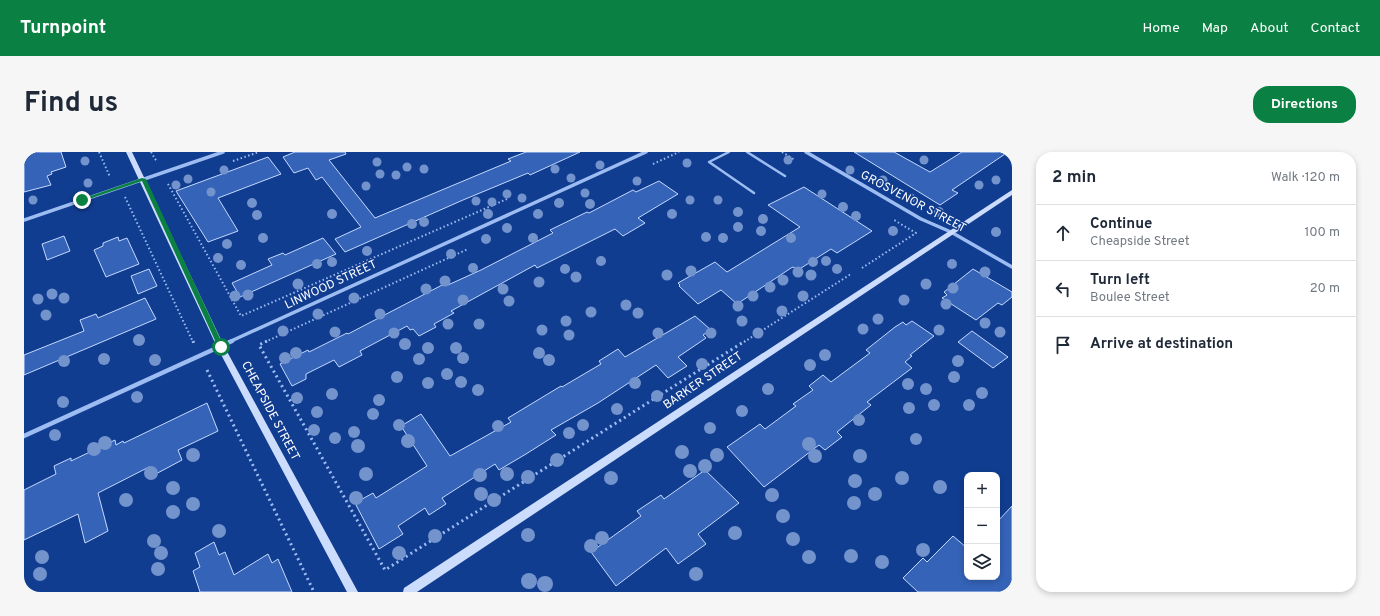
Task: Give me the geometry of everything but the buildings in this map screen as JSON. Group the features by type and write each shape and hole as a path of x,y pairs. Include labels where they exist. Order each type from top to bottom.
{"street":[{"name":"CHEAPSIDE STREET","path":"129,152 221,347 353,592"},
{"path":"24,220 222,152"},
{"name":"LINWOOD STREET","path":"24,436 646,152"},
{"name":"GROSVENOR STREET","path":"806,152 921,219 951,232 1012,267"},
{"name":"BARKER STREET","path":"408,592 1012,192"}],"lane":[{"path":"729,152 709,162 754,193"},
{"path":"747,152 785,176"}],"path":[{"path":"231,162 259,152"},
{"path":"782,152 795,160"},
{"path":"175,182 168,184 241,316 514,196"},
{"path":"119,200 126,197 194,344"},
{"path":"862,268 916,234 890,217"},
{"path":"259,346 385,570 851,274"},
{"path":"207,370 314,592"}],"route":[{"path":"82,200 143,179 221,347"}]}
